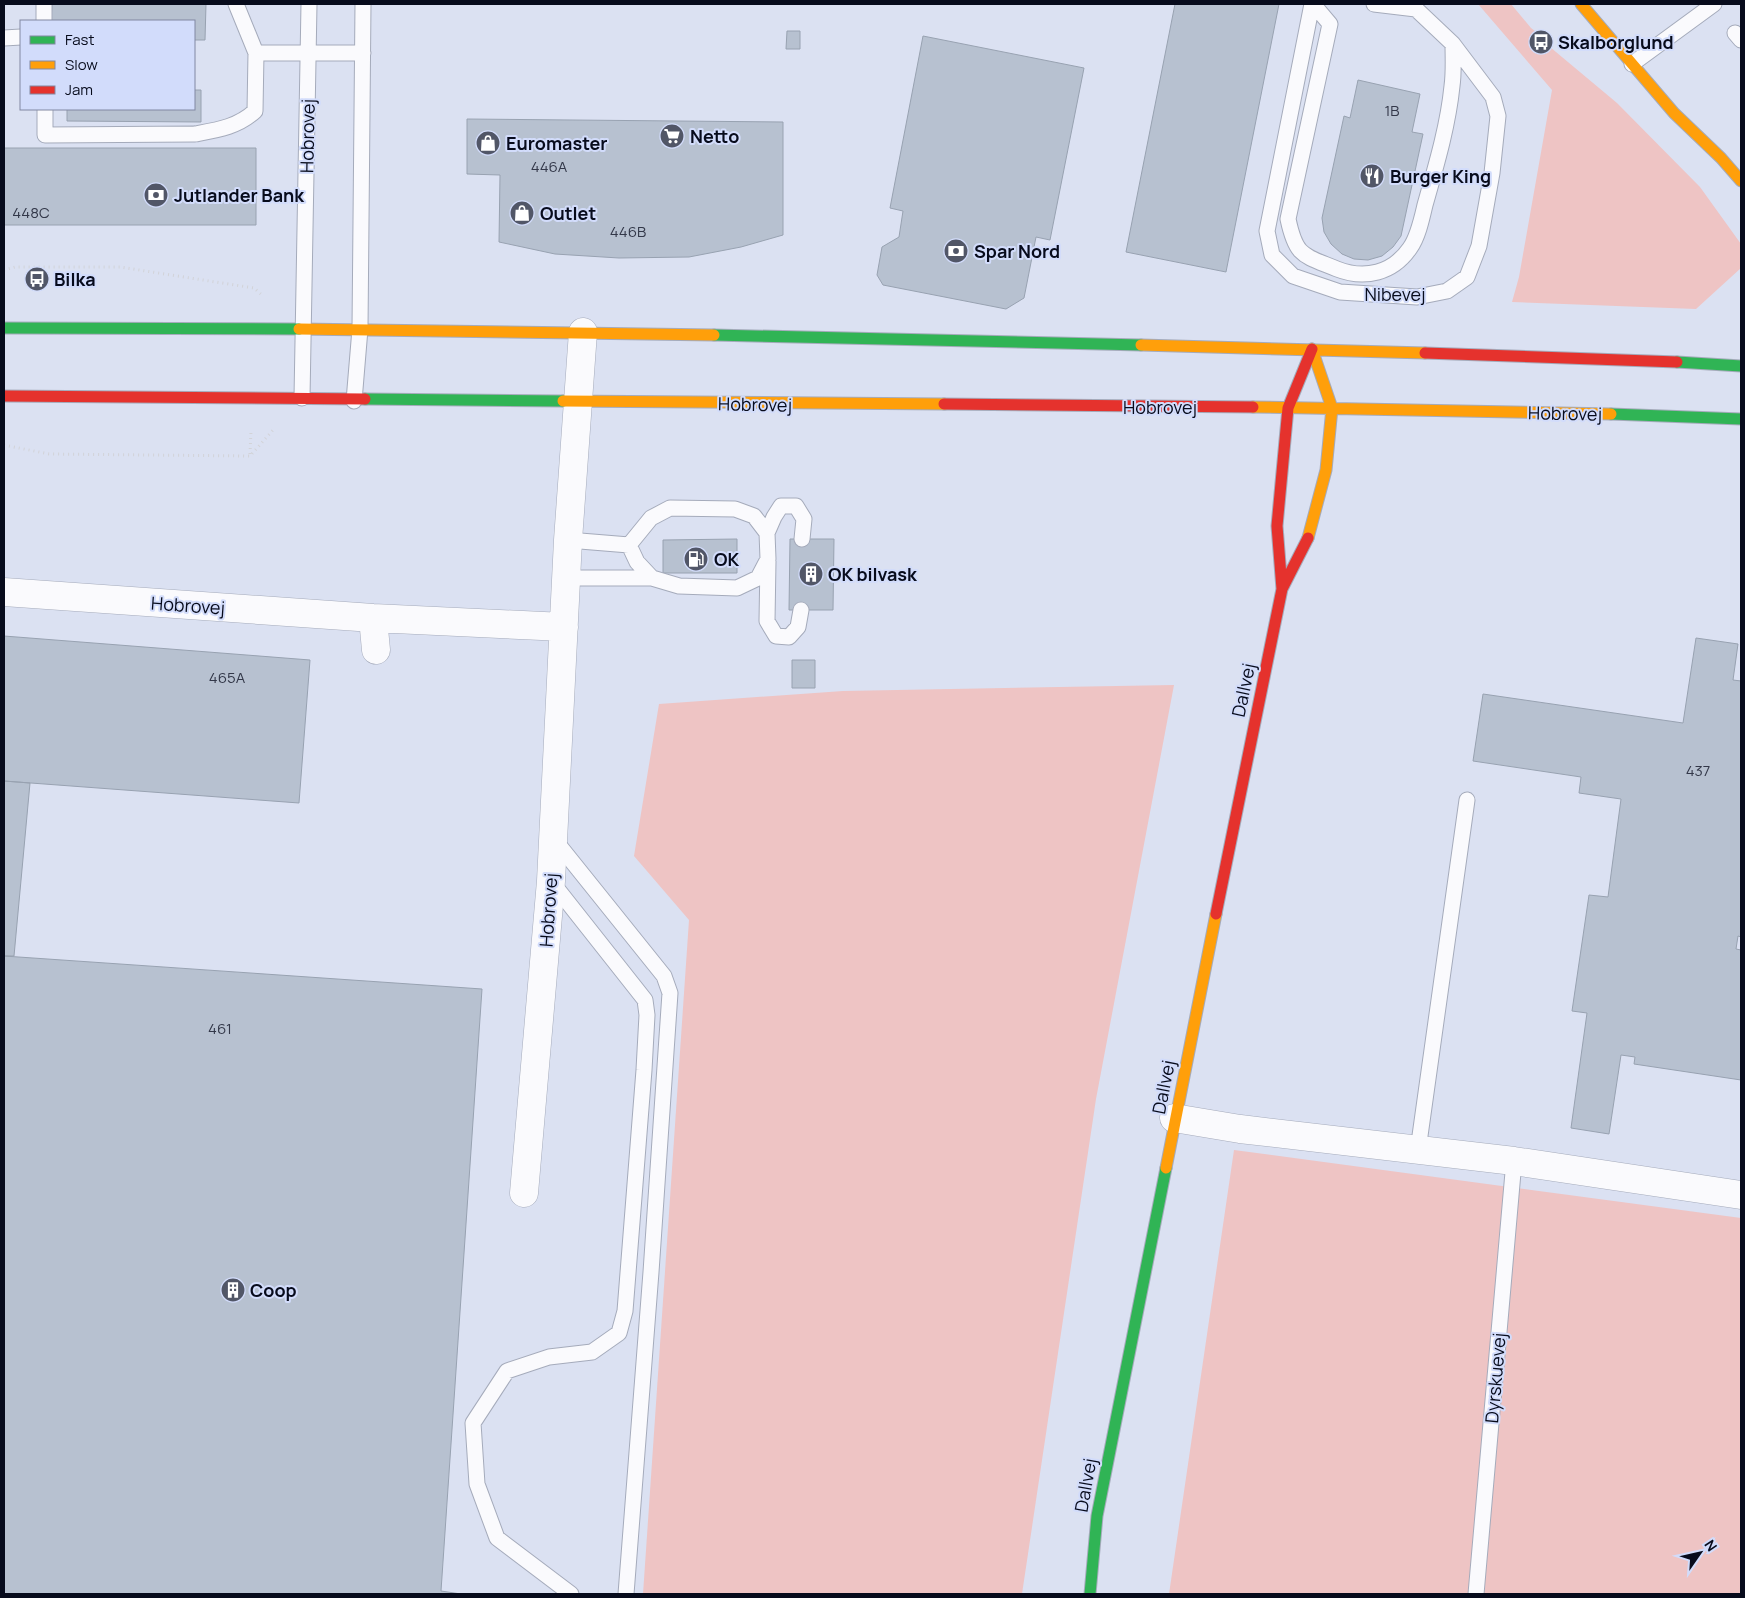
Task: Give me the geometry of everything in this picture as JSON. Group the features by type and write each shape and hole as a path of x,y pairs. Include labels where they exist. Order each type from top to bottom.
{"main road":[{"path":"1581,4 1674,113 1738,171"},
{"path":"4,328 360,328 584,332 1312,349 1378,353 1605,358 1741,366"},
{"name":"Dallvej","path":"1282,589 1277,526 1288,408 1312,349"},
{"name":"Dallvej","path":"1090,1594 1097,1516 1174,1118 1282,589 1308,538 1326,470 1332,408 1312,349"},
{"name":"Hobrovej","path":"4,396 302,398 354,401 579,401 1332,408 1664,415 1741,419"}],"street":[{"name":"Hobrovej","path":"524,1193 551,881 568,540 584,332"},
{"name":"Hobrovej","path":"4,592 373,618 564,627"},
{"path":"373,618 376,650"},
{"path":"1174,1118 1240,1130 1514,1161 1741,1195"}],"lane":[{"path":"44,4 44,20"},
{"path":"45,110 45,135 195,134 218,130 244,122 255,112 256,53 236,4"},
{"name":"Hobrovej","path":"302,398 309,4"},
{"path":"354,401 360,328 363,4"},
{"path":"1312,4 1330,24 1288,219 1292,241 1303,256 1344,272 1366,275 1386,270 1396,264 1411,247 1437,164 1452,86 1453,44"},
{"name":"Nibevej","path":"1312,4 1267,231 1272,255 1293,276 1340,292 1417,297 1447,291 1467,278 1479,246 1492,173 1498,116 1493,96 1453,44 1416,9 1374,4"},
{"path":"1632,64 1714,4"},
{"path":"4,38 20,37"},
{"path":"256,53 363,53"},
{"path":"801,610 798,627 789,636 776,636 767,621 767,534 781,506 796,506 804,519 802,539"},
{"path":"629,545 651,518 670,508 735,509 754,516 767,534"},
{"path":"568,540 629,545"},
{"path":"629,545 637,562 652,578"},
{"path":"566,578 652,578 679,586 737,588 758,578 768,560"},
{"path":"1418,1150 1468,800"},
{"path":"553,838 664,976 670,992 650,1292 626,1594"},
{"path":"551,881 645,1000 647,1015 644,1070 625,1311 619,1333 592,1352 549,1357 507,1371 472,1423 477,1484 497,1538 571,1594"},
{"name":"Dyrskuevej","path":"1476,1594 1514,1161"}],"path":[{"path":"4,270 15,266 120,268 254,288 304,329"},
{"path":"4,445 50,454 250,456 302,398"}],"shaded area":[{"path":"1478,4 1511,4 1531,28 1540,35 1535,38 1543,51 1550,47 1617,103 1700,187 1741,244 1741,268 1696,309 1512,302 1519,277 1552,90"},
{"path":"1174,685 1096,1099 1022,1594 643,1594 689,920 634,856 659,704 843,691"},
{"path":"1234,1150 1741,1218 1741,1594 1169,1594"}],"building":[{"path":"52,4 206,4 205,40 195,40 195,20 51,20"},
{"path":"1175,4 1279,4 1226,272 1126,252"},
{"path":"787,31 800,31 800,49 786,49"},
{"path":"923,36 1084,68 1050,240 1036,237 1024,298 1006,309 883,285 877,275 882,247 899,237 903,211 890,208"},
{"name":"Burger King","path":"1358,80 1420,94 1412,132 1423,134 1401,236 1393,247 1382,256 1368,260 1354,259 1342,254 1331,244 1324,232 1322,218 1344,116 1350,118"},
{"path":"195,90 201,90 201,122 67,121 67,110 195,110"},
{"path":"467,119 783,122 783,235 741,247 689,257 619,258 555,254 499,242 500,175 467,174"},
{"path":"4,148 256,148 256,225 4,225"},
{"path":"737,539 737,573 663,573 663,540"},
{"name":"OK bilvask","path":"790,539 834,539 833,610 789,610"},
{"path":"4,636 310,660 299,803 4,781"},
{"path":"1696,638 1738,644 1733,680 1741,681 1741,937 1738,936 1736,949 1741,950 1741,1080 1634,1064 1635,1057 1621,1055 1609,1134 1571,1128 1587,1013 1572,1011 1589,895 1608,897 1621,799 1579,793 1581,777 1473,761 1483,694 1683,723"},
{"path":"792,660 815,660 815,688 792,688"},
{"path":"4,781 30,783 14,956 4,956"},
{"name":"Coop","path":"4,956 482,989 441,1591 461,1594 4,1594"}],"traffic: fast":[{"path":"4,328 299,329"},
{"path":"714,335 1141,345"},
{"path":"1677,362 1741,366"},
{"path":"365,399 563,401"},
{"path":"1611,414 1741,419"},
{"path":"1090,1594 1097,1516 1166,1168"}],"traffic: slow":[{"path":"1581,4 1674,113 1721,158 1741,181"},
{"path":"299,329 714,335"},
{"path":"1141,345 1425,353"},
{"path":"1308,538 1326,470 1332,408 1312,349"},
{"path":"563,401 944,404"},
{"path":"1253,407 1611,414"},
{"path":"1166,1168 1216,914"}],"traffic: jam":[{"path":"1282,589 1277,526 1288,408 1312,349"},
{"path":"1425,353 1677,362"},
{"path":"4,396 365,399"},
{"path":"944,404 1253,407"},
{"path":"1216,914 1282,589 1308,538"}],"place":[{"name":"Skalborglund","path":"1541,42"},
{"name":"Netto","path":"672,136"},
{"name":"Euromaster","path":"488,143"},
{"name":"Burger King","path":"1372,176"},
{"name":"Jutlander Bank","path":"156,195"},
{"name":"Outlet","path":"522,213"},
{"name":"Spar Nord","path":"956,251"},
{"name":"Bilka","path":"37,279"},
{"name":"OK","path":"696,559"},
{"name":"OK bilvask","path":"811,574"},
{"name":"Coop","path":"233,1290"}]}
